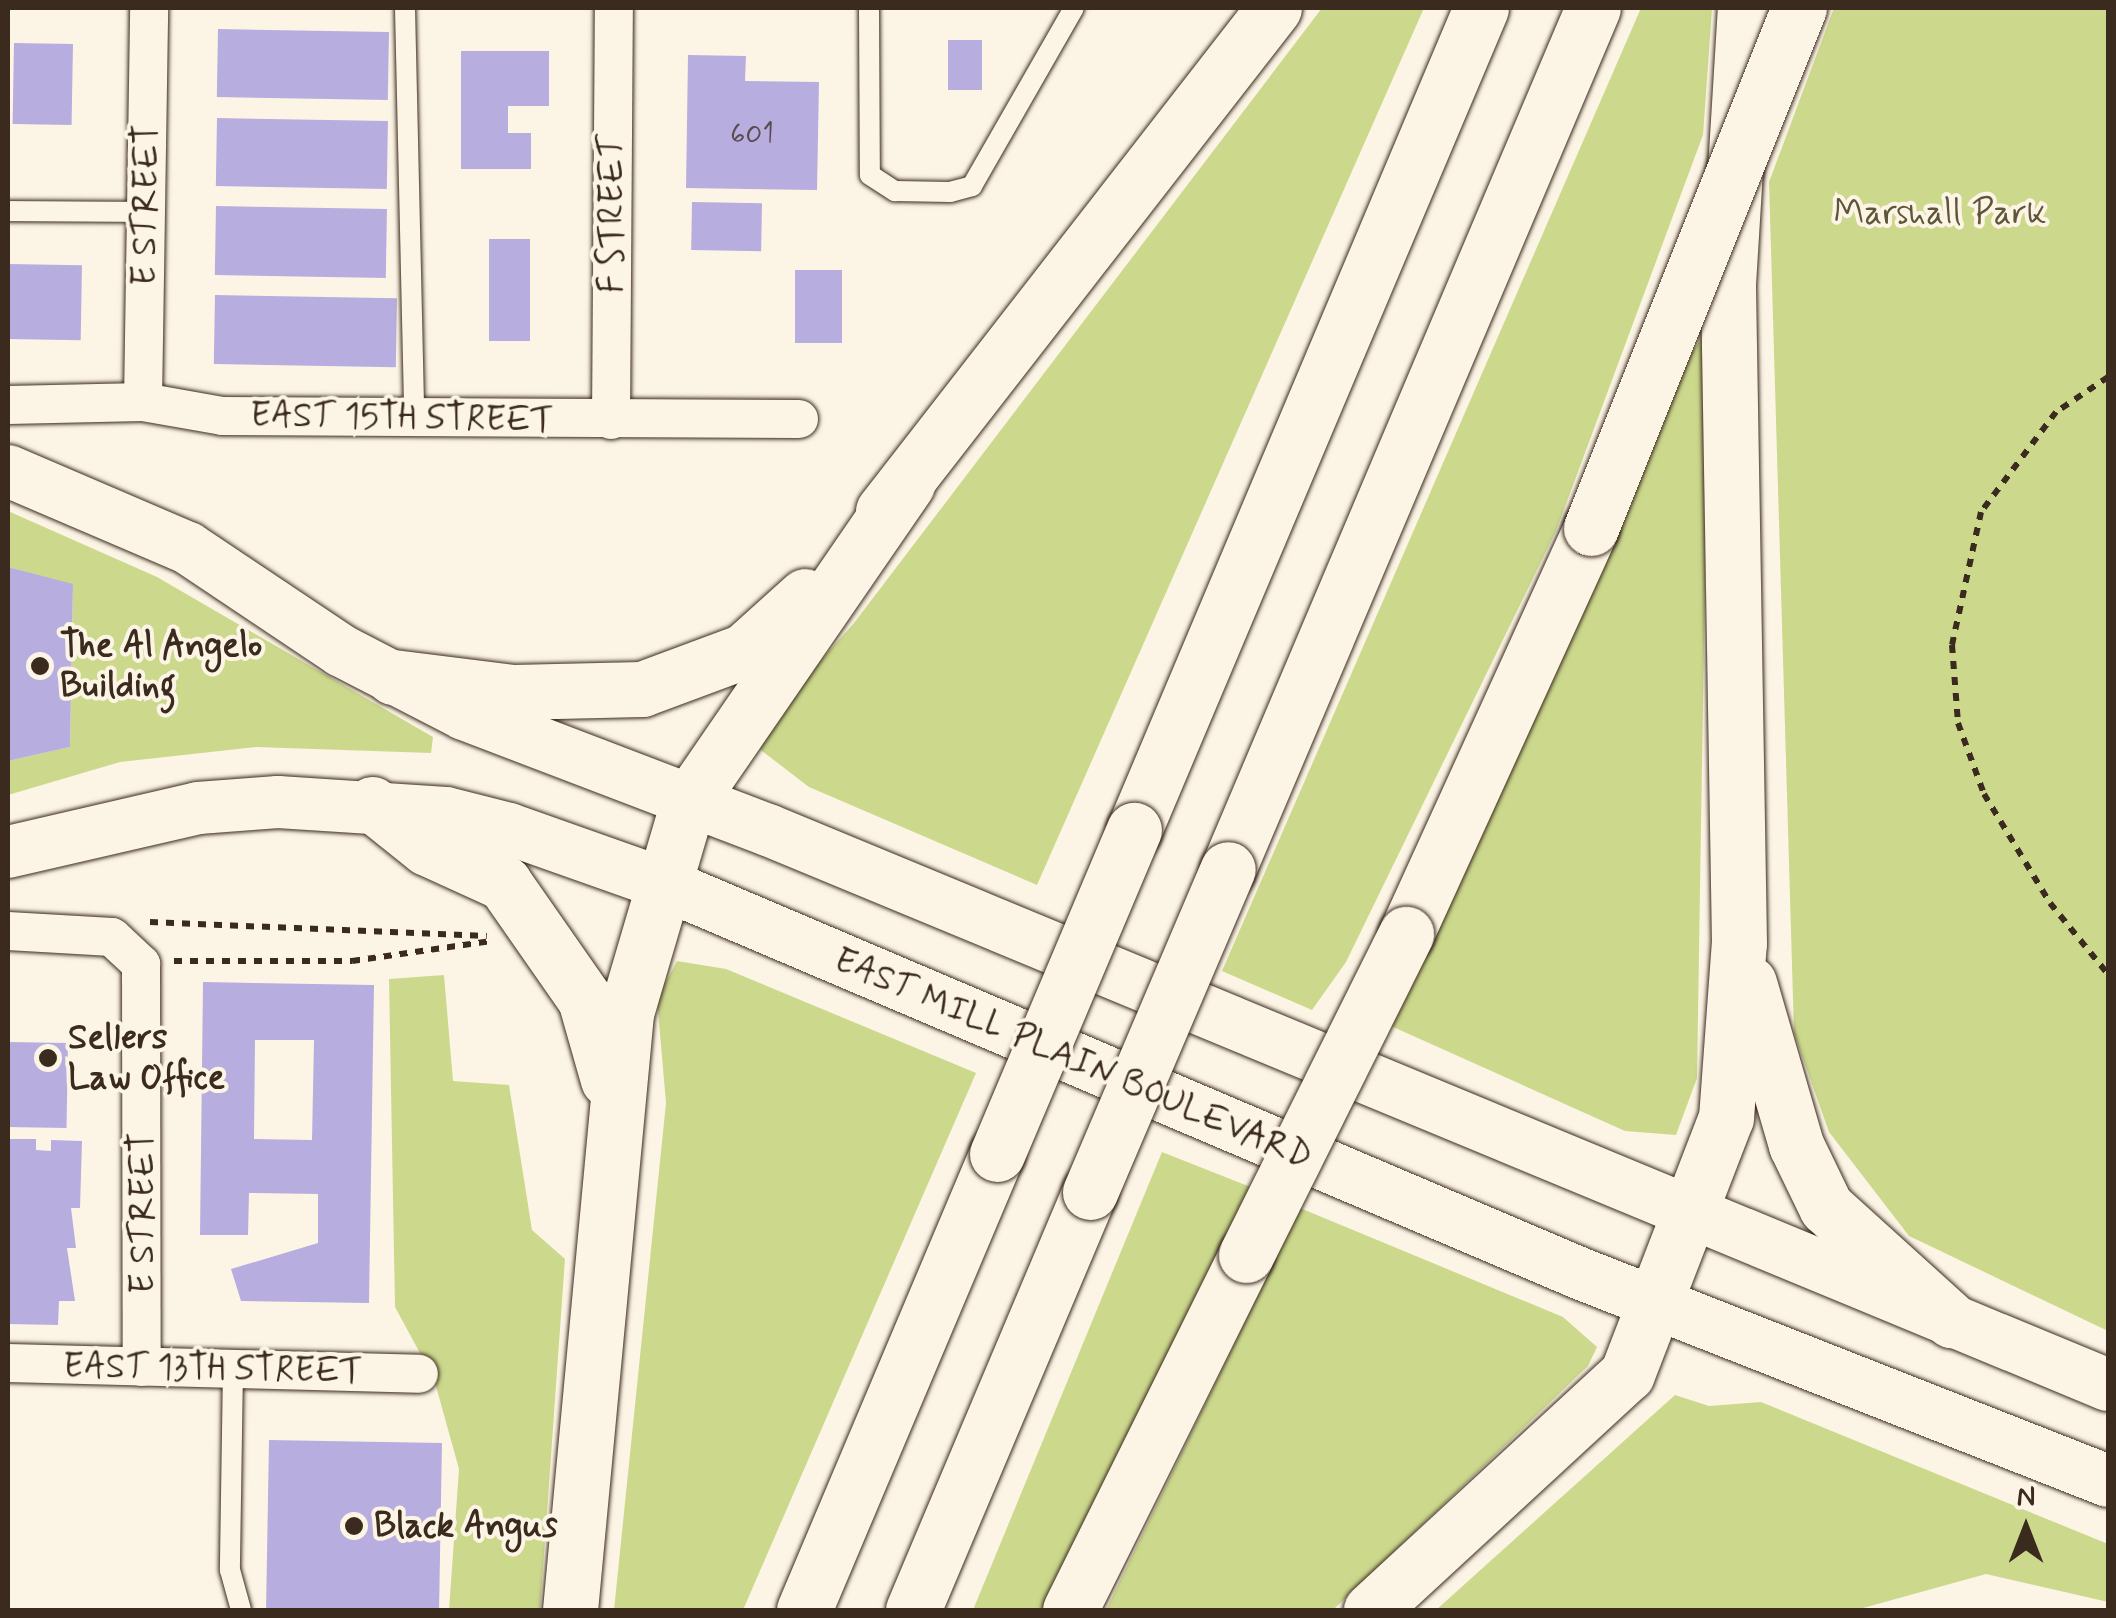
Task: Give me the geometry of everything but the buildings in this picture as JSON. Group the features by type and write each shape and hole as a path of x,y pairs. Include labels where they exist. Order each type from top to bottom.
{"highway":[{"path":"570,1610 626,1013 688,803 907,484 1274,8"},
{"path":"804,1610 1481,8"},
{"path":"913,1610 1593,8"},
{"path":"1371,1610 1628,1374 1726,1118 1738,943 1728,284 1745,8"},
{"path":"1070,1610 1406,934 1591,528 1800,8"},
{"path":"394,677 606,694 688,674 744,651 790,613 907,484"},
{"path":"372,804 427,848 504,883 543,930 585,999 616,1122"},
{"path":"1738,943 1796,1145 1826,1206 1881,1266 1951,1320"}],"main road":[{"path":"8,471 188,548 394,677 688,803 2108,1385"},
{"name":"EAST MILL PLAIN BOULEVARD","path":"8,852 198,808 372,804 509,829 664,884 1656,1304 2104,1481"}],"street":[{"name":"E STREET","path":"143,402 149,8"},
{"name":"F STREET","path":"612,420 614,8"},
{"name":"EAST 15TH STREET","path":"8,404 143,402 222,416 798,420"},
{"path":"8,931 131,954"},
{"name":"E STREET","path":"131,954 142,1367"},
{"name":"EAST 13TH STREET","path":"8,1363 419,1374"}],"lane":[{"path":"405,8 414,418"},
{"path":"870,8 870,176 895,191 950,192 972,186 1074,8"},
{"path":"8,211 146,212"},
{"path":"232,1369 230,1570 242,1610"}],"path":[{"path":"2108,378 2056,412 1988,500 1962,576 1952,644 1958,724 1984,794 2050,903 2108,974"},
{"path":"129,922 508,938 352,961 131,954 129,922"}],"green space":[{"path":"1322,8 1424,8 1037,885 809,787 749,741 854,623"},
{"path":"1641,8 1712,8 1703,135 1556,531 1346,962 1312,1010 1222,971"},
{"name":"Marshall Park","path":"1834,8 2108,8 2108,1331 1909,1236 1829,1132 1794,1033 1769,182"},
{"path":"1709,327 1697,1078 1676,1135 1625,1131 1382,1022 1679,372"},
{"path":"8,511 157,577 433,737 431,753 256,747 120,762 8,795 8,761 70,747 73,585 8,567"},
{"path":"677,961 726,969 976,1073 743,1610 614,1610 666,1103 657,999"},
{"path":"444,975 453,1081 509,1085 532,1230 565,1259 540,1610 449,1610 459,1469 434,1379 395,1307 389,979"},
{"path":"1162,1152 1253,1188 1041,1610 973,1610"},
{"path":"1300,1208 1563,1317 1597,1347 1588,1366 1333,1610 1106,1610"},
{"path":"1675,1395 1709,1406 1761,1402 2108,1544 2108,1602 1986,1574 1856,1610 1436,1610"}],"place":[{"name":"The Al Angelo Building","path":"40,666"},
{"name":"Sellers Law Office","path":"48,1058"},
{"name":"Black Angus","path":"354,1526"}]}
